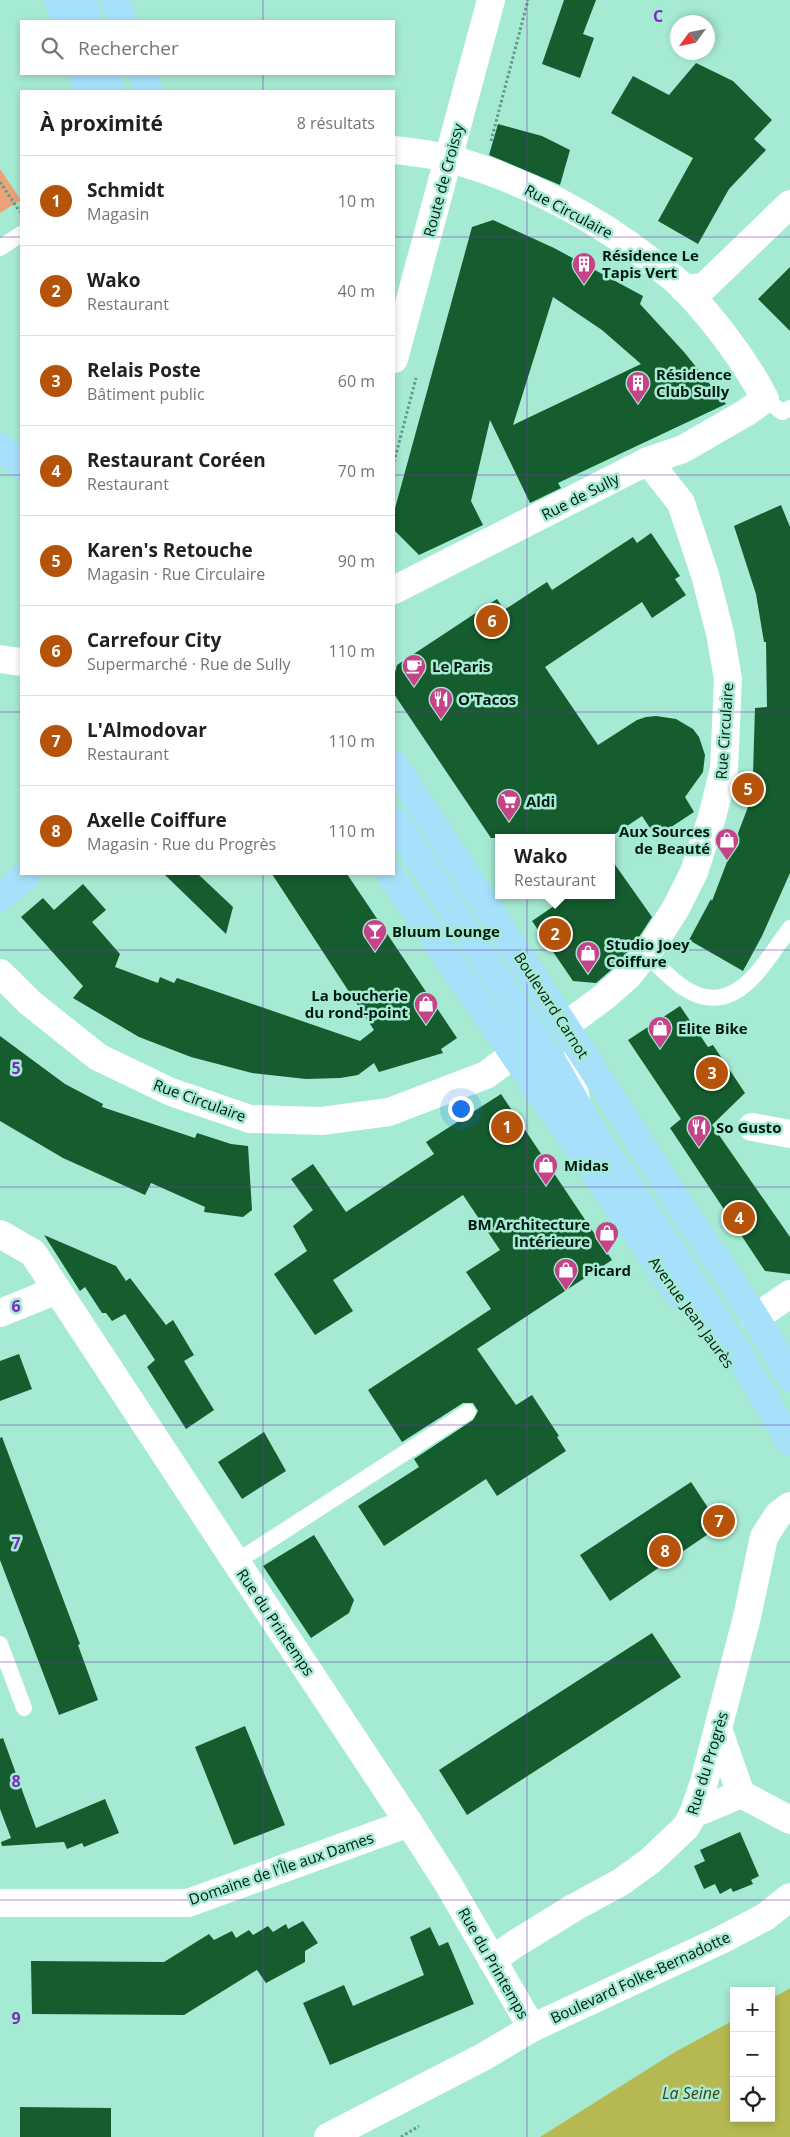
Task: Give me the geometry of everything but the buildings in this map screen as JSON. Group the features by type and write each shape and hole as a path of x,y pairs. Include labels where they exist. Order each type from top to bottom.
{"main road":[{"path":"59,0 66,20"},
{"path":"83,0 89,20"},
{"path":"98,0 104,20"},
{"path":"114,0 123,20"},
{"path":"82,75 88,90"},
{"path":"105,75 111,90"},
{"path":"121,75 125,90"},
{"path":"143,75 149,90"},
{"path":"0,448 20,464"},
{"name":"Boulevard Carnot","path":"395,767 566,1025 642,1146 755,1318"},
{"path":"395,822 555,1066 601,1144 731,1340 790,1442"},
{"path":"0,898 26,875"},
{"path":"391,875 513,1055"},
{"name":"Avenue Jean Jaurès","path":"513,1055 693,1316 790,1442"},
{"path":"555,1066 602,1122 746,1334 790,1393"},
{"path":"755,1318 790,1378"}],"street":[{"name":"Route de Croissy","path":"395,355 491,0"},
{"name":"Rue Circulaire","path":"395,150 449,159 489,173 558,202 638,250 684,288 735,349 752,374 765,399"},
{"path":"684,288 704,287 790,204"},
{"name":"Rue de Sully","path":"395,589 648,461 684,449 748,412 765,399"},
{"name":"Rue Circulaire","path":"566,1025 604,997 628,976 646,954 676,908 694,872 712,817 724,770 728,679 720,633 705,575 681,503 648,461"},
{"path":"0,659 20,662"},
{"name":"Rue Circulaire","path":"0,973 29,1002 98,1057 171,1092 250,1119 322,1121 389,1112 486,1074 513,1055"},
{"path":"752,1126 790,1134"},
{"name":"Rue du Printemps","path":"0,1234 33,1253 447,1882 532,2028"},
{"path":"0,1313 57,1290"},
{"path":"755,1318 790,1294"},
{"name":"Rue du Progrès","path":"492,1960 567,1912 629,1877 650,1861 686,1827 693,1814 704,1782 747,1618 764,1537 778,1515 790,1506"},
{"path":"718,1729 741,1794 790,1820"},
{"path":"693,1814 741,1794"},
{"name":"Domaine de l'Île aux Dames","path":"0,1903 188,1903 409,1823"},
{"name":"Boulevard Folke-Bernadotte","path":"328,2137 482,2057 532,2028 721,1940 765,1917 790,1897"}],"lane":[{"path":"96,75 96,90"},
{"path":"0,248 20,235"},
{"path":"765,399 782,412 790,408"},
{"path":"646,954 684,988 702,996 720,998 734,994 751,981 790,928"},
{"path":"566,1025 582,1099"},
{"path":"236,1562 468,1412"},
{"path":"0,1644 24,1708"}],"path":[{"path":"489,173 491,164 486,160 528,0"},
{"path":"0,182 20,212"}],"shaded area":[{"path":"0,169 20,201 0,213"}],"water":[{"name":"La Seine","path":"790,1988 790,2137 540,2137 675,2052 730,2022 730,2122 775,2122 775,1997"}],"place":[{"name":"Résidence Le Tapis Vert","path":"584,285"},
{"name":"Résidence Club Sully","path":"638,404"},
{"name":"Carrefour City","path":"492,621"},
{"name":"Le Paris","path":"414,687"},
{"name":"O'Tacos","path":"441,720"},
{"name":"Karen's Retouche","path":"748,789"},
{"name":"Aldi","path":"509,822"},
{"name":"Aux Sources de Beauté","path":"727,861"},
{"name":"Wako","path":"555,934"},
{"name":"Bluum Lounge","path":"375,952"},
{"name":"Studio Joey Coiffure","path":"588,974"},
{"name":"La boucherie du rond-point","path":"426,1025"},
{"name":"Elite Bike","path":"660,1049"},
{"name":"Relais Poste","path":"712,1073"},
{"name":"Schmidt","path":"507,1127"},
{"name":"So Gusto","path":"699,1148"},
{"name":"Midas","path":"546,1186"},
{"name":"Restaurant Coréen","path":"739,1218"},
{"name":"BM Architecture Intérieure","path":"607,1254"},
{"name":"Picard","path":"566,1291"},
{"name":"L'Almodovar","path":"719,1521"},
{"name":"Axelle Coiffure","path":"665,1551"}]}
